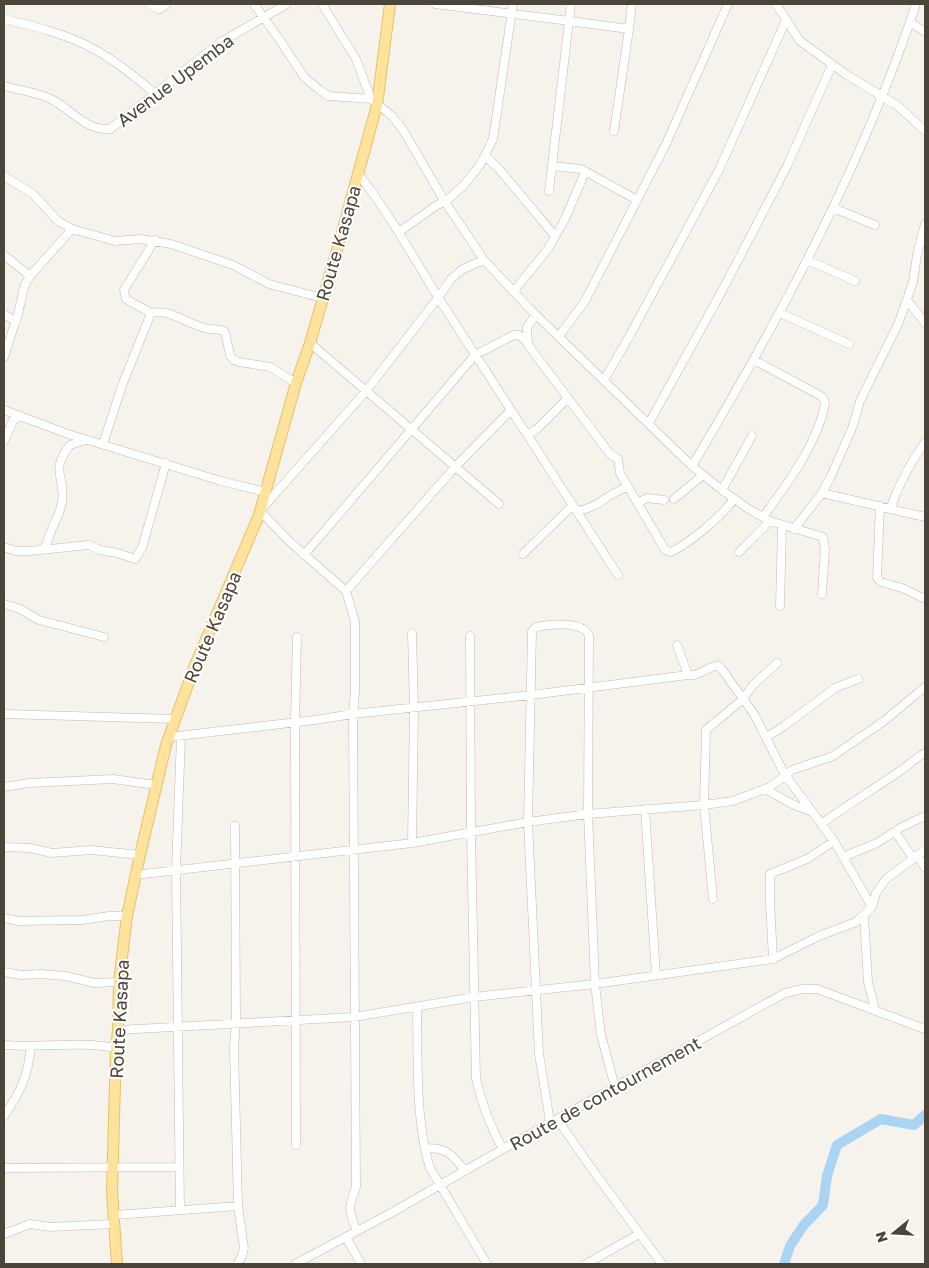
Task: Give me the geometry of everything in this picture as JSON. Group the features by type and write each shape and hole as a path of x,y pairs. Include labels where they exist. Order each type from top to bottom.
{"main road":[{"name":"Route Kasapa","path":"117,1264 112,1166 119,982 127,916 135,875 169,737 195,665 260,511 296,383 310,343 359,175 374,102 390,4"}],"street":[{"path":"150,4 158,9 167,4"},
{"path":"254,4 304,77 321,91 329,96 374,102"},
{"name":"Avenue Upemba","path":"4,86 50,98 77,118 92,126 110,129 221,42 286,4"},
{"path":"322,4 356,59 374,102 392,116 403,130 445,202 484,260 536,315 703,475 734,499 770,521 824,537 822,594"},
{"path":"329,14 330,4"},
{"path":"435,4 629,29"},
{"path":"398,232 436,205 445,202 463,186 485,156 493,140 496,127 496,114 513,4"},
{"path":"549,192 571,4"},
{"path":"614,131 632,4"},
{"path":"559,336 585,301 666,144 728,4"},
{"path":"776,4 800,41 832,65 898,106 925,130"},
{"path":"692,466 754,360 807,260 882,96 916,4"},
{"path":"4,19 63,36 92,48 123,67 156,94"},
{"path":"604,380 719,170 786,20"},
{"path":"910,22 925,32"},
{"path":"649,423 722,291 787,166 832,65"},
{"path":"485,156 499,169 556,236"},
{"path":"552,166 581,169 637,200"},
{"path":"514,292 534,268 556,236 584,172"},
{"path":"359,175 374,194 438,298 618,575"},
{"path":"4,176 33,194 58,221 72,229 115,241 156,240 172,244 233,265 269,284 322,298"},
{"path":"832,208 875,225"},
{"path":"794,529 822,493 840,459 853,426 860,401 899,322 914,282 925,224"},
{"path":"4,357 16,322 24,286 30,276 72,229"},
{"path":"156,240 124,290 126,299 151,313 160,312 209,329 221,330 225,332 230,355 234,360 270,367 296,383"},
{"path":"4,255 30,276"},
{"path":"357,1231 349,1212 356,1187 353,714 355,693 355,622 346,591 304,555 260,511 366,391 446,285 456,274 484,260"},
{"path":"807,260 855,280"},
{"path":"907,300 925,323"},
{"path":"103,444 123,383 151,313"},
{"path":"780,313 849,344"},
{"path":"4,314 16,322"},
{"path":"527,342 528,324 536,315"},
{"path":"304,555 475,355 514,335 519,335 527,342 610,454 618,459 619,471 665,550 671,552 718,517 734,499"},
{"path":"310,343 498,504"},
{"path":"754,360 820,396 824,400 825,405 815,434 800,463 763,517"},
{"path":"527,435 537,429 568,398"},
{"path":"4,410 68,434 221,481 266,492"},
{"path":"346,591 455,467 511,410"},
{"path":"4,441 13,421 19,416"},
{"path":"722,490 752,436"},
{"path":"43,549 62,502 60,462 70,445 88,440"},
{"path":"890,509 900,482 925,442"},
{"path":"4,547 16,551 30,551 90,545 100,550 118,553 135,559 142,548 166,463"},
{"path":"674,499 703,475"},
{"path":"523,554 575,508 590,508 614,492 628,487"},
{"path":"822,493 925,517"},
{"path":"637,503 647,498 664,500"},
{"path":"880,506 877,578 881,582 902,588 925,598"},
{"path":"739,552 770,521"},
{"path":"780,606 782,525"},
{"path":"4,604 20,609 39,620 104,637"},
{"path":"615,1087 601,1035 595,984 588,814 589,635 582,628 572,625 545,625 536,627 532,631 528,822 538,1054 554,1120 662,1264"},
{"path":"412,634 414,708 412,842"},
{"path":"470,636 471,833 476,1078 480,1098 494,1133 503,1149"},
{"path":"296,1145 295,722 297,637"},
{"path":"677,645 688,675"},
{"path":"713,899 704,805 706,730 742,699 753,685 777,663"},
{"path":"169,737 695,675 713,666 719,666 754,714 785,775 834,841 872,907"},
{"path":"767,737 835,688 858,679"},
{"path":"135,875 412,842 528,822 588,814 733,801 770,787 785,775 809,763 833,756 884,720 925,687"},
{"path":"4,714 175,720"},
{"path":"180,1210 176,869 181,737"},
{"path":"821,824 925,753"},
{"path":"4,787 29,783 113,780 156,784"},
{"path":"765,789 786,801 812,812"},
{"path":"645,809 656,975"},
{"path":"843,857 877,842 925,816"},
{"path":"235,826 236,1024 234,1047 238,1206 244,1248 237,1264"},
{"path":"895,832 925,868"},
{"path":"774,959 769,894 770,874 806,859 834,841"},
{"path":"4,847 30,848 52,853 91,850 140,855"},
{"path":"118,1030 295,1022 354,1017 474,997 595,984 774,959 819,936 856,922 872,907 881,884 925,850"},
{"path":"4,918 18,921 82,920 108,916 127,916"},
{"path":"864,916 868,982 875,1009"},
{"path":"4,972 21,975 65,976 95,983 119,982"},
{"name":"Route de contournement","path":"295,1264 785,993 803,989 818,989 925,1029"},
{"path":"416,1007 420,1110 425,1148 430,1168 487,1264"},
{"path":"4,1044 31,1046 78,1044 116,1048"},
{"path":"4,1116 21,1089 27,1073 31,1046"},
{"path":"425,1148 446,1150 453,1155 465,1171"},
{"path":"4,1168 179,1167"},
{"path":"4,1234 30,1224 43,1226 84,1226 180,1210 238,1206"},
{"path":"586,1264 639,1234"},
{"path":"346,1237 361,1264"}],"waterway":[{"path":"784,1264 790,1246 803,1226 823,1205 827,1176 837,1145 881,1119 914,1125 925,1115"}]}
